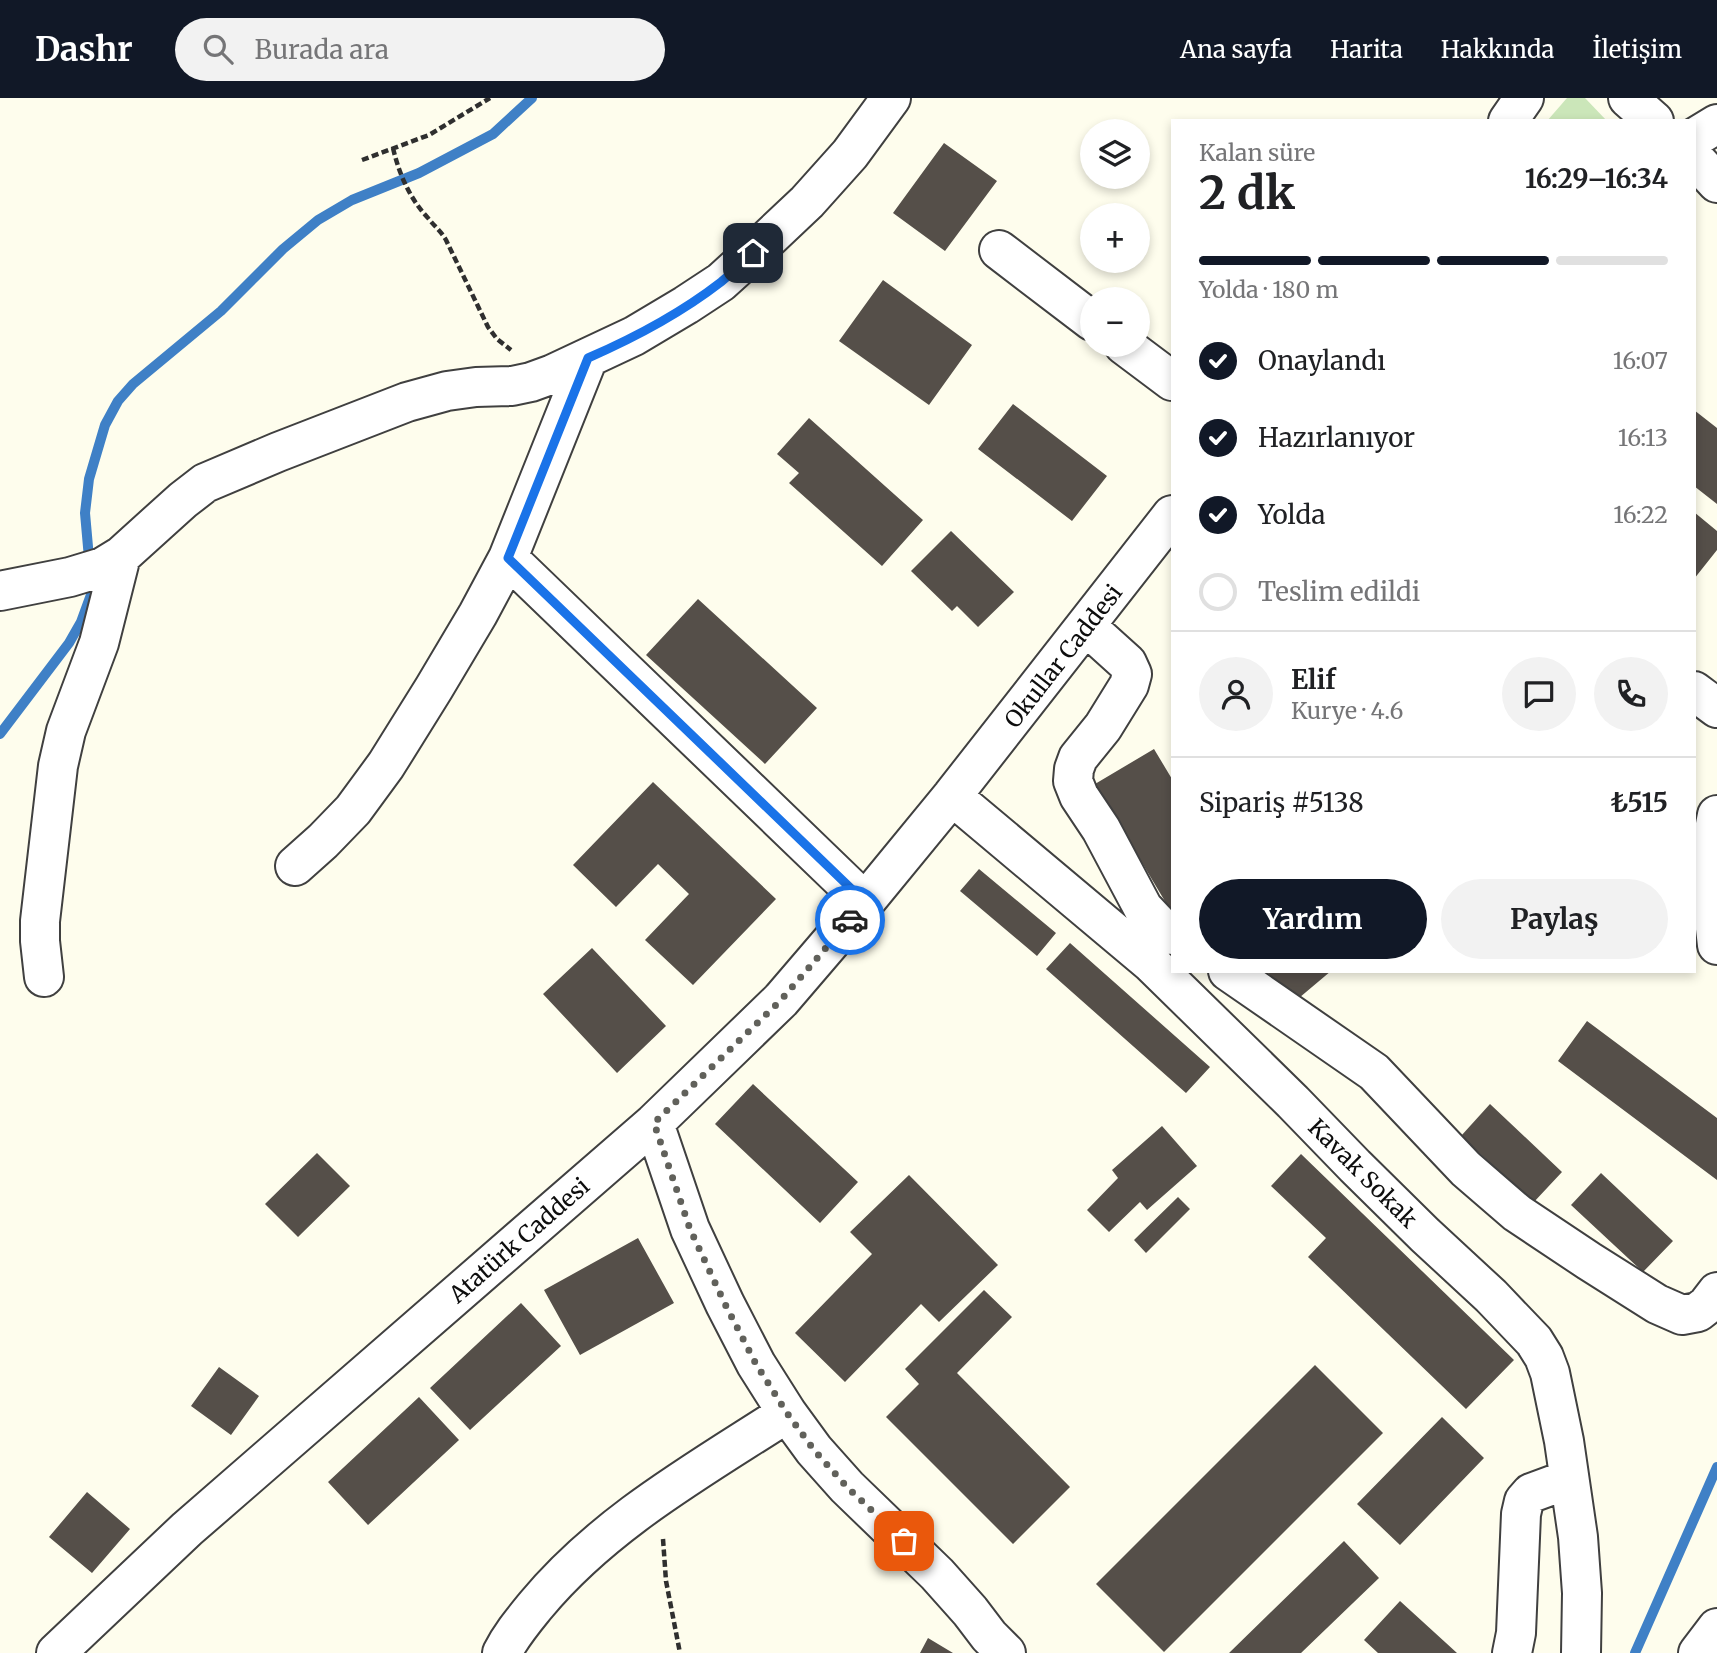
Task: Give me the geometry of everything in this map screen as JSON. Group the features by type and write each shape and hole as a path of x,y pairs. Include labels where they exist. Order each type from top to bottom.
{"street":[{"path":"0,591 98,567 205,483 227,472 407,402 447,391 531,382 634,336 721,282 807,202 850,155 891,98"},
{"path":"1509,119 1524,98"},
{"path":"1628,98 1652,119"},
{"path":"1696,137 1717,124"},
{"path":"1696,160 1717,183"},
{"path":"999,250 1080,312"},
{"path":"1140,357 1171,380"},
{"path":"295,866 353,810 386,765 478,614 508,558 588,358"},
{"name":"Okullar Caddesi","path":"952,796 1171,516"},
{"path":"508,558 865,902"},
{"path":"44,977 40,921 58,766 66,731 99,643 98,567"},
{"path":"1086,626 1127,663 1132,674 1129,685 1103,727 1077,758 1073,781 1143,908 1171,934"},
{"path":"1696,692 1717,708"},
{"name":"Atatürk Caddesi","path":"56,1653 187,1528 654,1123 781,1000 952,796"},
{"name":"Kavak Sokak","path":"952,796 1151,963 1534,1341 1545,1357 1562,1430 1578,1537 1582,1593 1581,1653"},
{"path":"1717,815 1709,855 1717,946"},
{"path":"1231,973 1374,1072 1466,1169 1517,1213 1588,1261 1657,1304 1682,1315 1698,1312 1717,1292"},
{"path":"654,1123 690,1229 750,1352 787,1413 814,1450 847,1487 937,1574 1006,1653"},
{"path":"502,1653 511,1636 546,1593 631,1515 787,1413"},
{"path":"1513,1653 1524,1501 1531,1493 1569,1479"},
{"path":"1698,1653 1717,1628"}],"path":[{"path":"362,160 429,135 490,98"},
{"path":"393,148 410,193 446,240 488,327 496,339 514,355 509,372 512,386"},
{"path":"660,1496 666,1581 680,1653"}],"green space":[{"path":"1567,98 1585,98 1605,119 1549,119"}],"building":[{"path":"944,143 997,181 945,251 893,213"},
{"path":"883,280 972,345 929,405 839,341"},
{"path":"1013,404 1107,476 1072,521 978,449"},
{"path":"1696,412 1717,428 1717,504 1696,488"},
{"path":"809,418 923,520 882,566 789,483 799,473 777,454"},
{"path":"1696,514 1717,531 1717,550 1696,576"},
{"path":"951,531 1014,592 978,627 957,606 952,611 911,571"},
{"path":"698,599 817,708 765,764 646,655"},
{"path":"1154,749 1171,777 1171,911 1095,784"},
{"path":"653,782 776,899 693,985 645,940 689,894 658,864 616,907 573,865"},
{"path":"979,869 1056,933 1037,956 960,891"},
{"path":"1070,943 1210,1067 1186,1093 1046,969"},
{"path":"592,948 666,1026 617,1073 543,994"},
{"path":"1268,973 1329,973 1293,1003"},
{"path":"1587,1021 1717,1118 1717,1180 1558,1061"},
{"path":"753,1084 858,1182 820,1223 715,1124"},
{"path":"1490,1104 1562,1172 1533,1203 1461,1136"},
{"path":"1162,1126 1197,1166 1147,1210 1140,1202 1109,1232 1087,1210 1118,1178 1112,1170"},
{"path":"317,1153 350,1186 298,1237 265,1204"},
{"path":"1301,1154 1514,1360 1466,1409 1308,1257 1326,1238 1271,1186"},
{"path":"1601,1173 1673,1241 1643,1272 1571,1205"},
{"path":"909,1175 998,1265 939,1322 921,1304 845,1382 795,1333 872,1254 850,1232"},
{"path":"1178,1197 1190,1209 1146,1253 1134,1240"},
{"path":"638,1238 674,1303 580,1355 544,1290"},
{"path":"984,1290 1012,1317 957,1373 1070,1487 1013,1544 886,1417 919,1384 905,1369"},
{"path":"521,1303 561,1346 470,1430 430,1388"},
{"path":"1315,1365 1383,1433 1164,1652 1096,1584"},
{"path":"219,1367 259,1396 231,1435 191,1406"},
{"path":"419,1397 459,1440 368,1525 328,1482"},
{"path":"1442,1417 1484,1458 1400,1545 1357,1504"},
{"path":"87,1492 130,1529 92,1573 49,1537"},
{"path":"1344,1541 1379,1578 1301,1653 1229,1653"},
{"path":"1400,1601 1457,1653 1378,1653 1364,1640"},
{"path":"928,1638 953,1653 920,1653"}],"waterway":[{"path":"0,734 69,643 81,622 92,592 85,513 89,479 105,425 118,401 133,384 221,311 283,249 318,220 352,200 419,173 493,134 532,98"},
{"path":"1635,1653 1717,1467"}],"way so far":[{"path":"850,920 781,1000 654,1123 690,1229 756,1364 814,1450 847,1487 904,1541"}],"route":[{"path":"753,253 721,282 686,305 634,336 588,358 508,558 865,902 850,920"}]}
